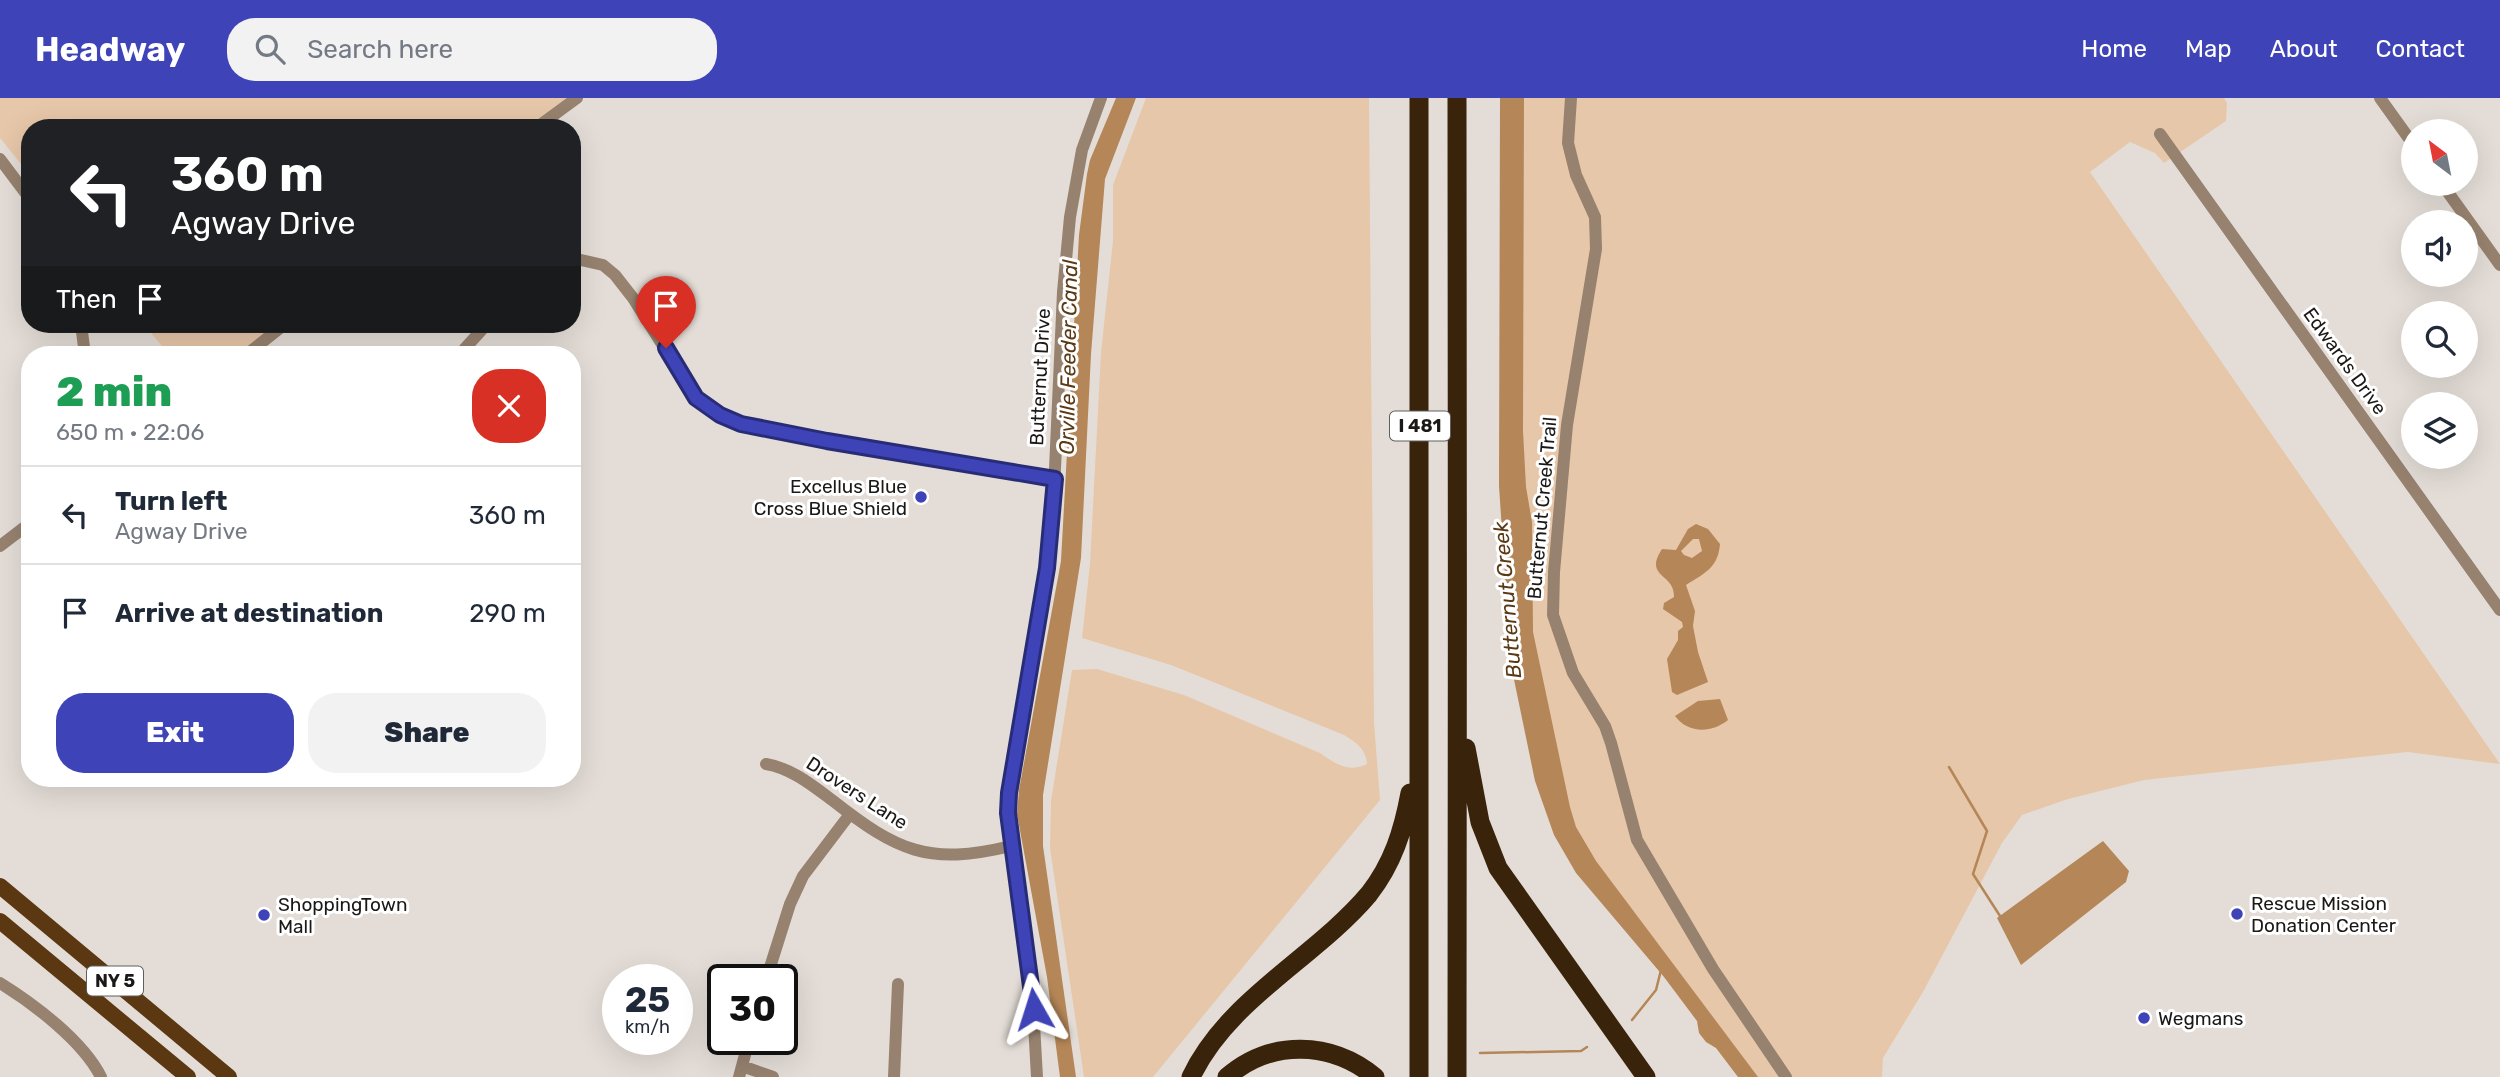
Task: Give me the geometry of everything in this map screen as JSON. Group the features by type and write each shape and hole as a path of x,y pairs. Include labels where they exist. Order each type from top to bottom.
{"highway":[{"name":"I 481","path":"1419,98 1419,1077"},
{"name":"I 481","path":"1457,98 1457,1077"},
{"path":"1458,702 1475,802 1498,868 1646,1077"},
{"path":"1191,1077 1200,1060 1240,1011 1361,904 1380,880 1397,848 1402,832 1418,754"},
{"path":"1227,1077 1260,1056 1283,1050 1310,1048 1345,1057 1375,1077"}],"main road":[{"name":"NY 5","path":"0,886 229,1077"},
{"name":"NY 5","path":"0,921 188,1077"}],"street":[{"path":"548,119 577,98"},
{"name":"Butternut Drive","path":"1037,1077 1032,989 1011,846 1009,793 1047,568 1055,479 1063,292 1070,217 1082,150 1101,98"},
{"name":"Butternut Creek Trail","path":"1571,98 1568,143 1576,174 1595,217 1596,249 1567,425 1554,572 1553,615 1573,673 1605,726 1636,841 1713,968 1786,1077"},
{"path":"2380,98 2401,127"},
{"name":"Edwards Drive","path":"2160,134 2500,610"},
{"path":"0,159 21,187"},
{"path":"2451,196 2500,265"},
{"path":"581,260 603,265 615,275 633,298 696,398 720,415 741,424 827,441 1055,479"},
{"path":"257,346 274,333"},
{"path":"467,346 479,333"},
{"path":"0,546 21,530"},
{"name":"Drovers Lane","path":"766,764 785,769 812,785 874,831 906,848 951,856 1011,846"},
{"path":"771,964 790,904 803,876 849,814"},
{"path":"0,983 77,1044 101,1077"},
{"path":"894,1077 898,984"},
{"path":"740,1071 773,1077"}],"shaded area":[{"path":"0,98 577,98 548,119 21,119 21,164 0,138"},
{"path":"1146,98 1369,98 1374,722 1380,800 1153,1077 1084,1077 1050,848 1051,801 1072,670 1097,669 1184,695 1320,753 1342,766 1354,768 1367,764 1360,746 1344,735 1171,665 1082,638 1090,564 1101,352 1113,241 1113,185"},
{"path":"1509,98 2224,98 2227,103 2226,121 2164,163 2155,153 2130,142 2090,172 2500,764 2408,752 2144,780 2068,799 2022,815 2002,843 1923,992 1883,1058 1882,1077 1748,1077 1570,836 1524,664"},
{"path":"151,333 274,333 257,346 162,346"}],"water":[{"path":"1116,98 1136,98 1105,179 1091,354 1081,558 1043,795 1043,846 1076,1077 1060,1077 1047,977 1017,814 1019,790 1061,561 1079,235 1087,174 1090,160"},
{"name":"Butternut Creek","path":"1500,98 1524,98 1523,431 1526,487 1532,522 1533,632 1570,807 1576,827 1596,861 1758,1077 1738,1077 1716,1048 1706,1042 1699,1033 1697,1021 1664,977 1576,873 1554,835 1535,781 1511,665 1499,486"},
{"path":"1696,524 1708,529 1720,544 1717,559 1713,564 1705,573 1686,585 1695,611 1693,626 1698,652 1708,682 1677,695 1672,692 1667,659 1678,640 1678,631 1683,627 1682,622 1663,609 1664,603 1674,597 1673,589 1656,565 1662,549 1676,550 1688,529","holes":["1693,539 1699,539 1702,551 1692,558 1684,555 1681,551"]},
{"path":"1720,699 1728,720 1715,727 1693,729 1675,716 1698,701"},
{"path":"2103,841 2129,871 2126,882 2021,965 1997,918"}],"waterway":[{"path":"1949,767 1987,831 1973,874 2000,916"},
{"path":"1632,1020 1656,990 1661,970"},
{"path":"1480,1053 1581,1051 1587,1047"}],"place":[{"name":"Excellus Blue Cross Blue Shield","path":"921,497"},
{"name":"Rescue Mission Donation Center","path":"2237,914"},
{"name":"ShoppingTown Mall","path":"264,915"},
{"name":"Wegmans","path":"2144,1018"}],"route":[{"path":"666,348 696,398 720,415 741,424 1055,479 1047,568 1009,793 1008,813 1034,1009"}],"water label":[{"name":"Orville Feeder Canal","path":"1068,357"}]}
